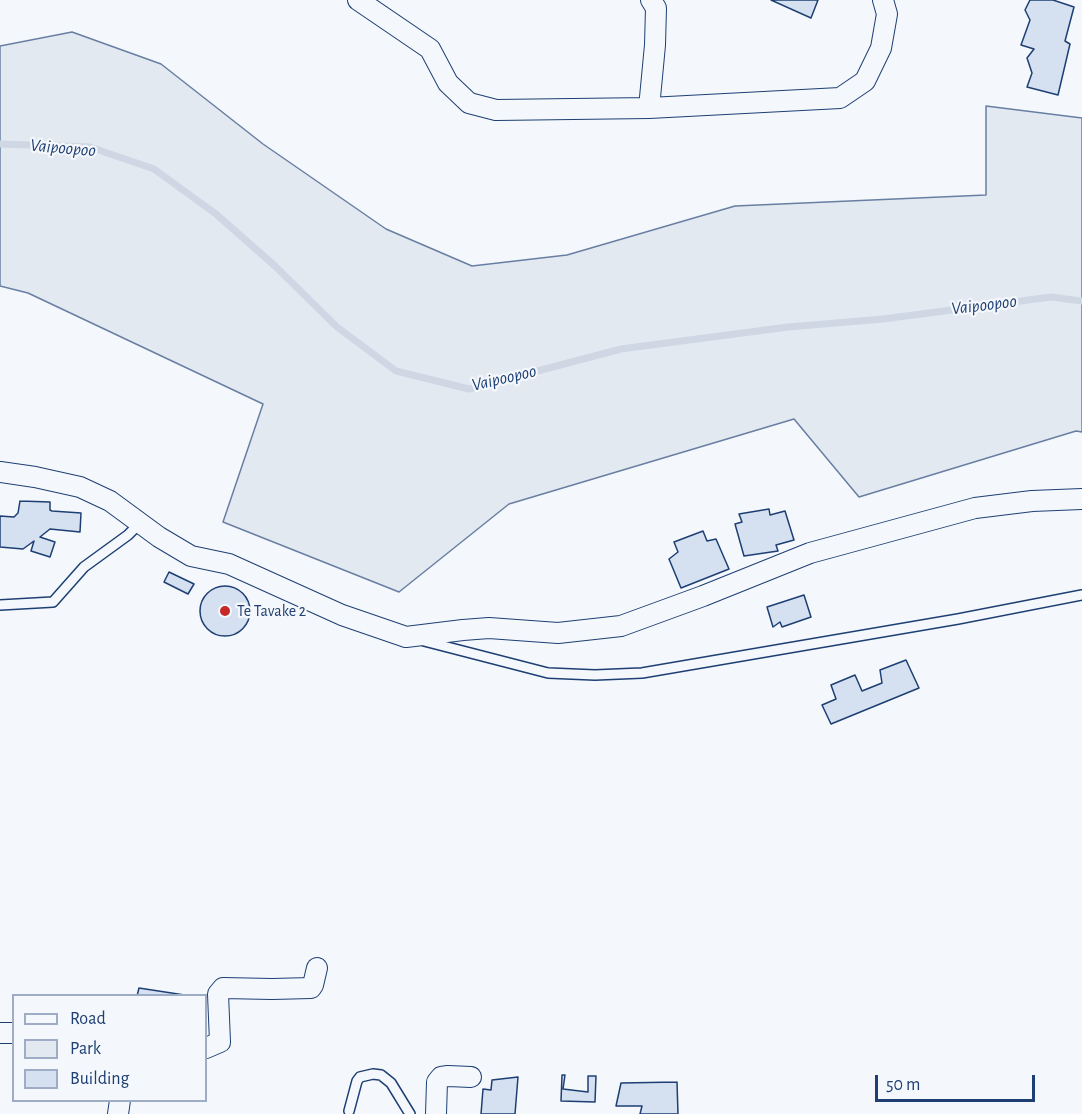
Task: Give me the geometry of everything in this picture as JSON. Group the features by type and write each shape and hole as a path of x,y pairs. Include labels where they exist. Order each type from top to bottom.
{"street":[{"path":"358,0 430,49 448,82 469,103 496,110 649,108 840,98 865,81 881,48 887,14 883,0"},
{"path":"649,108 656,17 656,8 651,0"},
{"path":"0,472 80,487 110,501 192,556 229,564 342,615 407,637 471,629 558,633 621,626 810,553 975,508 1032,501 1082,499"},
{"path":"207,1048 220,1042 219,994 223,988 311,988 314,985 317,968"},
{"path":"436,1114 437,1082 441,1077 471,1077"}],"lane":[{"path":"0,605 53,602 84,567 128,536 140,523"},
{"path":"407,637 548,673 595,675 642,673 958,619 1082,595"},
{"path":"349,1111 357,1081 360,1077 373,1074 381,1075 391,1083 410,1114"}],"green space":[{"path":"72,32 161,64 263,144 386,229 472,266 567,255 735,206 986,195 986,106 1082,118 1082,432 1076,431 859,497 794,419 509,504 399,592 223,522 263,404 28,293 0,286 0,46"}],"building":[{"path":"771,0 818,0 811,18"},
{"path":"1030,0 1053,0 1074,7 1065,41 1070,44 1058,95 1027,87 1032,73 1027,58 1034,49 1021,45 1030,20 1025,10"},
{"path":"20,501 50,502 52,511 81,513 80,532 50,529 40,537 55,542 50,557 31,551 34,541 23,549 0,547 0,516 14,517 18,513"},
{"path":"769,509 770,515 785,511 794,540 776,545 778,551 744,556 735,524 742,522 739,514"},
{"path":"703,531 707,541 716,539 729,569 681,588 669,559 678,552 674,542"},
{"path":"169,572 194,584 188,594 164,582"},
{"name":"Te Tavake 2","path":"225,586 239,590 246,597 250,611 246,625 239,632 225,636 211,632 204,625 200,611 204,597 211,590"},
{"path":"804,595 811,617 782,627 780,622 773,627 767,607"},
{"path":"906,660 919,688 831,724 822,705 836,699 831,685 855,675 862,691 882,683 880,670"},
{"path":"139,988 178,994 138,994"},
{"path":"562,1075 565,1075 563,1089 588,1092 588,1076 596,1076 595,1102 561,1101"},
{"path":"518,1077 515,1114 481,1114 483,1089 491,1090 492,1080"},
{"path":"677,1082 678,1114 640,1114 642,1106 616,1106 621,1083"}],"waterway":[{"name":"Vaipoopoo","path":"0,144 90,147 154,169 216,214 275,266 337,327 396,371 469,389 621,349 1051,297 1082,301"}],"place":[{"name":"Te Tavake 2","path":"225,611"}]}
